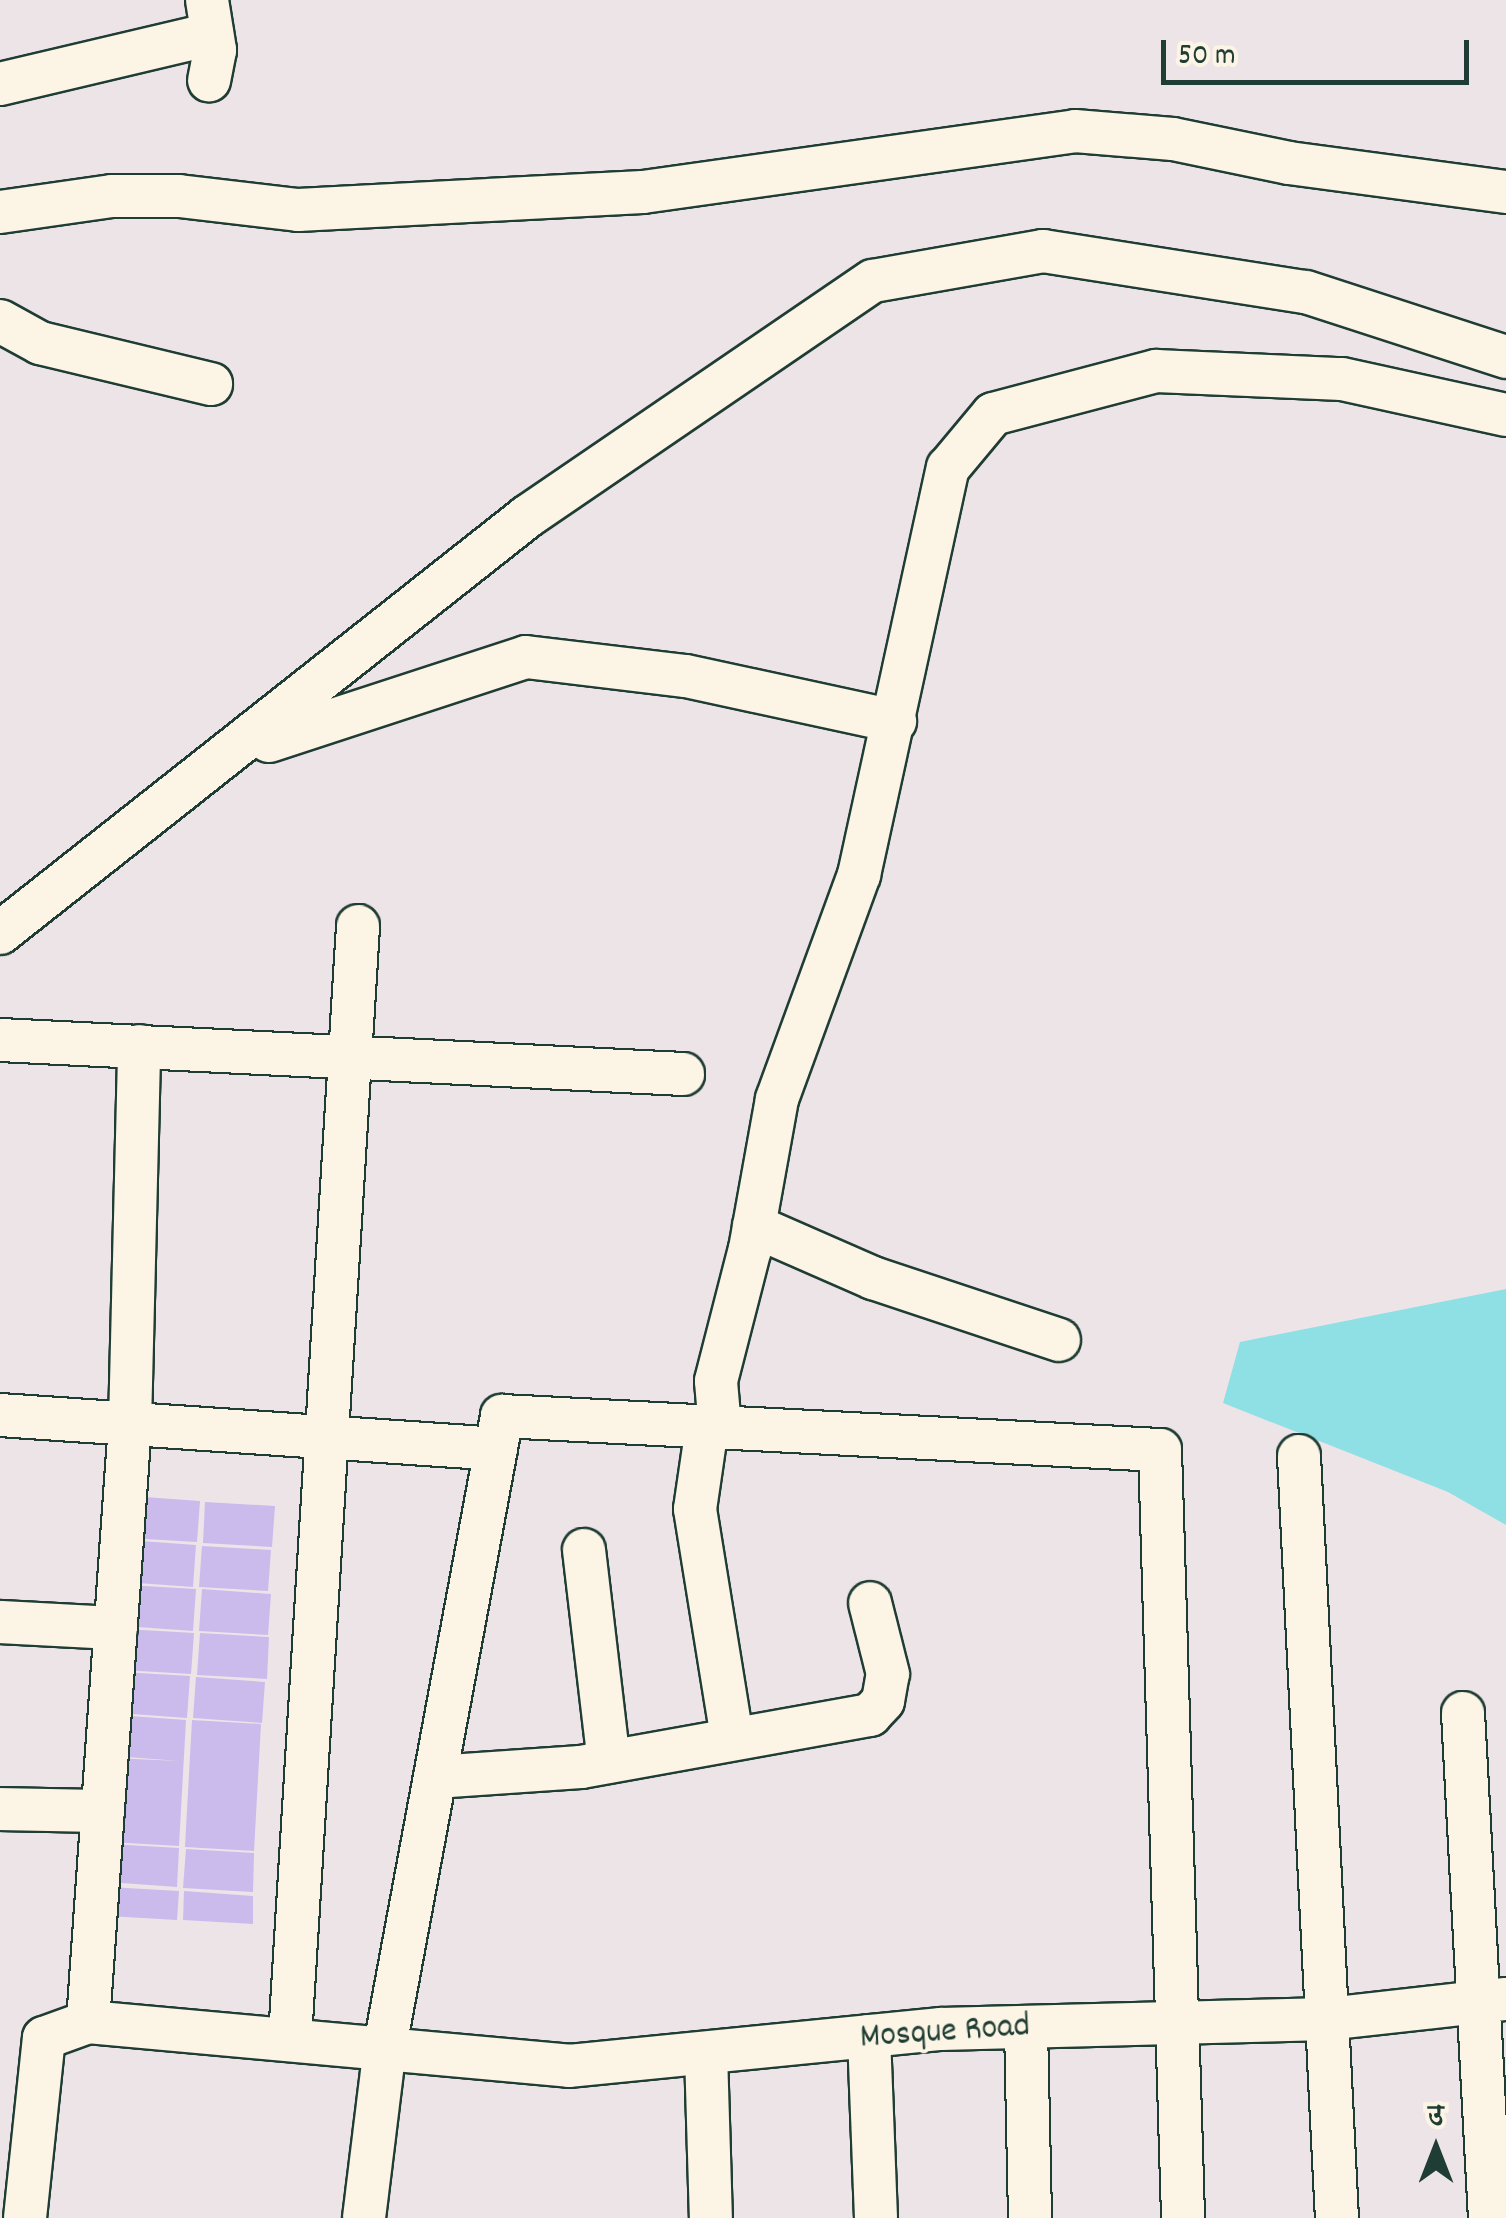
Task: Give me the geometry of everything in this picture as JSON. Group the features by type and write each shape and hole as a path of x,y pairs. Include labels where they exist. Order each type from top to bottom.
{"street":[{"path":"0,84 210,17 209,80"},
{"path":"0,212 112,196 180,196 298,210 643,192 1074,131 1173,138 1289,163 1506,192"},
{"path":"0,933 224,760 528,516 873,281 1044,251 1306,292 1506,358"},
{"path":"0,321 40,343 210,384"},
{"path":"732,1737 695,1509 714,1427 716,1381 754,1226 778,1100 859,876 948,468 992,414 1156,371 1342,380 1506,415"},
{"path":"224,760 294,730 526,657 686,676 894,721"},
{"path":"290,2038 322,1436 358,926"},
{"path":"0,1040 683,1074"},
{"path":"24,2218 44,2038 88,2022 130,1424 139,1046"},
{"path":"754,1226 873,1278 1059,1340"},
{"path":"0,1414 496,1449"},
{"path":"364,2218 385,2046 502,1416 1160,1450 1173,2023 1182,2218"},
{"path":"1299,1456 1336,2218"},
{"path":"584,1550 609,1762"},
{"path":"434,1777 609,1762 870,1715 883,1700 888,1674 870,1603"},
{"path":"0,1622 116,1628"},
{"path":"1463,1714 1491,2000 1490,2218"},
{"path":"0,1808 103,1811"},
{"name":"Mosque Road","path":"88,2022 385,2046 570,2066 869,2036 1026,2027 1327,2019 1491,2000"},
{"path":"1026,2027 1030,2218"},
{"path":"869,2036 876,2218"},
{"path":"706,2053 711,2218"}],"water":[{"path":"1506,1289 1506,1525 1448,1492 1223,1403 1240,1342"}],"building":[{"path":"130,1496 200,1501 197,1542 128,1538"},
{"path":"205,1502 275,1506 272,1547 203,1543"},
{"path":"127,1540 196,1545 193,1587 124,1582"},
{"path":"202,1546 271,1550 268,1591 199,1587"},
{"path":"127,1585 196,1589 193,1631 124,1626"},
{"path":"202,1589 271,1594 268,1635 199,1631"},
{"path":"125,1629 194,1633 191,1674 122,1670"},
{"path":"200,1633 269,1637 267,1679 197,1675"},
{"path":"121,1672 190,1676 187,1718 118,1713"},
{"path":"196,1677 265,1682 262,1723 193,1718"},
{"path":"116,1715 186,1720 179,1846 109,1842 114,1758 179,1761 114,1756"},
{"path":"192,1720 261,1724 254,1851 185,1847"},
{"path":"110,1844 179,1848 177,1887 108,1882"},
{"path":"186,1849 254,1853 253,1892 183,1888"},
{"path":"109,1887 179,1891 177,1920 108,1916"},
{"path":"184,1891 253,1896 253,1924 183,1920"}]}
